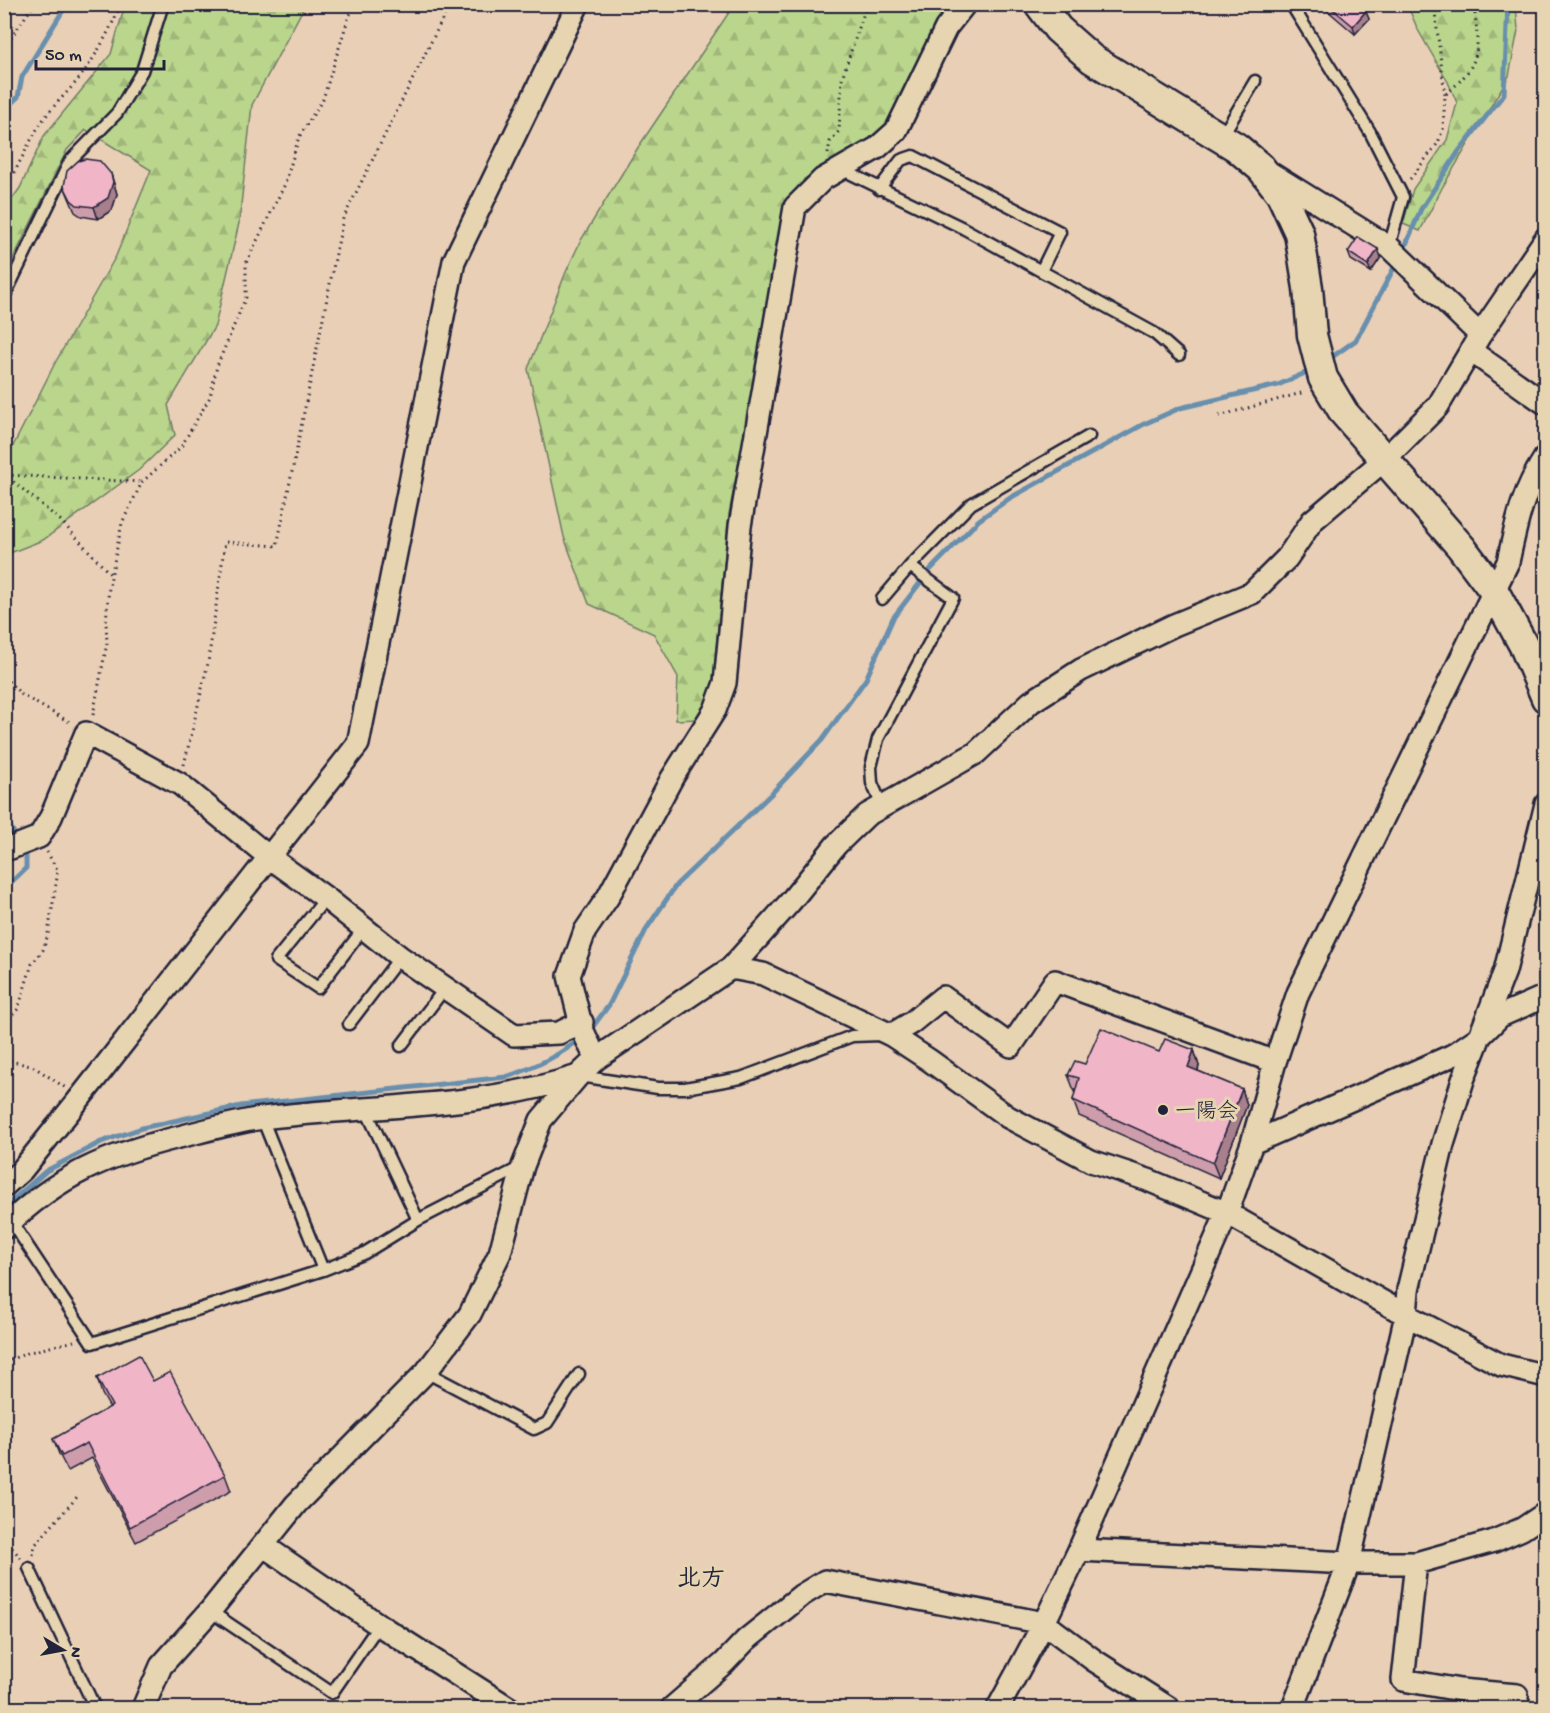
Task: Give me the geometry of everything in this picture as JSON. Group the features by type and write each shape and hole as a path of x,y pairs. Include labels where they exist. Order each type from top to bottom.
{"street":[{"path":"4,1186 22,1170 80,1098 358,744 454,261 578,4"},
{"path":"143,1708 161,1666 210,1611 296,1504 426,1372 470,1314 489,1276 500,1253 523,1166 541,1120 578,1076 587,1039 569,976 585,931 608,897 672,778 715,710 725,683 740,526 795,207 832,174 877,148 896,131 946,28 965,4"},
{"path":"1039,4 1058,29 1092,59 1220,138 1397,256 1476,343 1545,404"},
{"path":"1262,168 1281,194 1299,233 1308,288 1312,335 1322,373 1344,413 1461,547 1494,591 1524,646 1545,698"},
{"path":"4,849 39,837 51,817 86,733 180,784 269,857 326,898 400,957 514,1035 559,1033 587,1039 731,968 791,901 836,845 867,815 976,753 1031,702 1081,670 1174,625 1252,592 1287,558 1312,521 1384,460 1438,406 1545,238"},
{"path":"998,1708 1044,1623 1079,1550 1227,1213 1252,1143 1298,993 1508,562 1520,508 1531,478 1545,456"},
{"path":"1293,1708 1349,1563 1407,1315 1408,1290 1443,1144 1478,1038 1505,971 1545,804"},
{"path":"731,968 763,974 891,1035 1008,1117 1091,1161 1148,1180 1227,1213 1407,1315 1502,1365 1545,1376"},
{"path":"891,1035 911,1023 943,997 1011,1046 1055,981 1275,1062"},
{"path":"1252,1143 1453,1055 1478,1038 1500,1016 1545,996"},
{"path":"8,1225 62,1180 106,1158 151,1144 262,1118 366,1110 513,1093 578,1076"},
{"path":"1079,1550 1349,1563 1416,1563 1494,1541 1522,1529 1545,1513"},
{"path":"264,1546 380,1625 509,1708"},
{"path":"1416,1563 1403,1680 1460,1690 1517,1695 1520,1708"},
{"path":"672,1708 724,1663 746,1640 802,1595 825,1581 1044,1623 1095,1661 1169,1708"}],"lane":[{"path":"4,297 70,161 117,113 142,71 163,4"},
{"path":"1291,4 1370,132 1404,197 1397,256"},
{"path":"1220,138 1255,81"},
{"path":"879,189 901,160 913,156 1060,232 1041,271"},
{"path":"832,174 879,189 963,228 1154,333 1179,355"},
{"path":"882,599 914,568 971,504 1089,436"},
{"path":"882,806 872,783 871,766 878,739 953,598 914,568"},
{"path":"326,898 276,960 318,988 364,928"},
{"path":"349,1024 400,957"},
{"path":"401,1046 445,988"},
{"path":"578,1076 658,1088 685,1088 741,1078 852,1036 891,1035"},
{"path":"366,1110 418,1220"},
{"path":"262,1118 324,1270"},
{"path":"8,1225 92,1343 324,1270 363,1254 418,1220 523,1166"},
{"path":"426,1372 534,1429 546,1423 579,1374"},
{"path":"29,1568 95,1708"},
{"path":"210,1611 332,1693 380,1625"}],"path":[{"path":"4,48 34,4"},
{"path":"4,188 17,171 29,143 42,122 78,80 105,40 121,4"},
{"path":"4,677 7,677 22,695 86,733 96,708 106,643 111,575 122,523 142,482 181,447 210,397 217,366 246,297 246,263 285,184 299,138 323,99 349,16 357,4"},
{"path":"180,784 208,663 225,542 277,546 343,219 450,4"},
{"path":"832,174 830,142 839,131 842,78 867,4"},
{"path":"1404,197 1408,180 1438,143 1443,129 1445,95 1434,4"},
{"path":"1445,95 1467,74 1476,60 1479,45 1474,4"},
{"path":"1219,416 1322,373"},
{"path":"111,575 60,520 4,474 142,482"},
{"path":"4,1023 18,1009 32,964 43,950 48,934 58,871 39,837"},
{"path":"4,1059 34,1067 80,1098"},
{"path":"4,1362 30,1352 88,1338"},
{"path":"29,1568 35,1545 77,1497"},
{"path":"4,1539 29,1568"}],"green space":[{"path":"125,5 305,5 252,105 239,223 215,326 168,405 175,435 139,470 43,540 5,555 5,462 55,363 116,256 151,170 86,130 67,150 13,259 5,262 5,209 20,188 44,136 111,54"},
{"path":"734,5 947,5 882,135 804,179 784,226 729,514 712,689 698,719 676,720 678,677 654,634 589,604 564,537 528,369 581,240 639,146"},
{"path":"1410,5 1516,5 1518,30 1509,76 1443,186 1420,231 1403,224 1413,189 1447,140 1457,103 1448,82 1418,30 1409,9"}],"building":[{"path":"1327,4 1359,4 1366,11 1353,26"},
{"path":"85,159 100,161 111,174 113,182 108,198 94,207 77,205 71,200 64,186 67,171 78,161"},
{"path":"1358,237 1378,249 1368,265 1348,252"},
{"name":"一陽会","path":"1101,1028 1159,1052 1165,1039 1194,1050 1188,1067 1242,1089 1213,1163 1073,1100 1079,1078 1068,1075 1075,1061 1085,1064"},
{"path":"139,1355 153,1381 170,1372 225,1475 130,1527 87,1443 62,1456 53,1439 112,1406 97,1378"}],"waterway":[{"path":"4,110 18,97 22,77 67,4"},
{"path":"1402,254 1421,209 1459,151 1504,94 1508,4"},
{"path":"1328,360 1356,340 1397,262"},
{"path":"588,1033 609,1005 647,928 677,884 770,795 822,740 866,679 893,618 930,570 979,520 1010,498 1144,424 1180,408 1278,385 1312,370"},
{"path":"4,816 14,833"},
{"path":"4,889 26,868 26,856"},
{"path":"4,1208 46,1171 101,1142 142,1128 241,1106 506,1077 545,1061 564,1051 581,1038"}],"place":[{"name":"一陽会","path":"1163,1110"}],"district":[{"name":"北方","path":"701,1577"}]}
